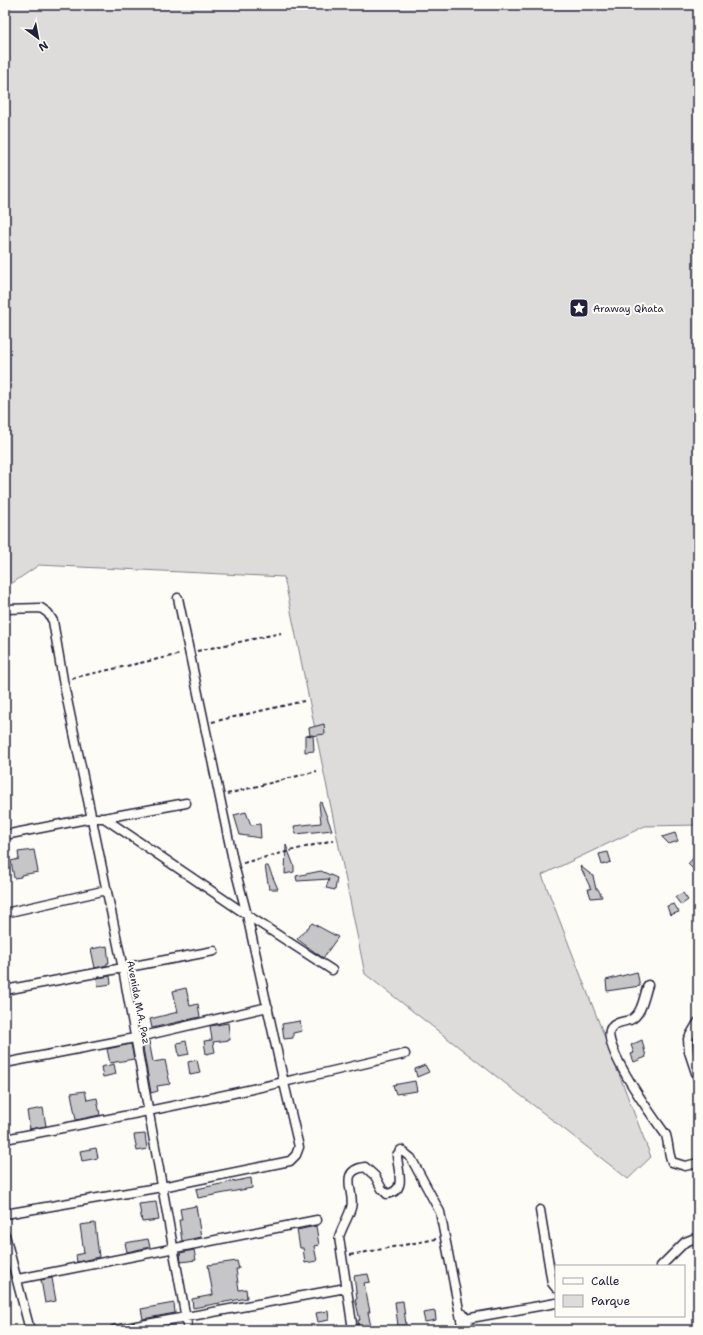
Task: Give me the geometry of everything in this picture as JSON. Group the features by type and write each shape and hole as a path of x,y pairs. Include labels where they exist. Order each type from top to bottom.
{"street":[{"path":"5,1214 162,1187 290,1161 296,1155 299,1147 247,915 234,865 178,598"},
{"name":"Avenida M.A. Paz","path":"5,609 41,608 48,613 53,621 63,680 107,890 188,1330"},
{"path":"10,834 92,818 104,818 186,803"},
{"path":"104,818 247,915 332,970"},
{"path":"5,913 107,890"},
{"path":"5,990 214,951"},
{"path":"648,985 637,1015 631,1019 614,1024 609,1031 609,1037 618,1062 666,1135 669,1143 668,1154 672,1162 685,1166 698,1163"},
{"path":"5,1063 135,1038 268,1007"},
{"path":"698,1022 688,1039 689,1052 698,1079"},
{"path":"5,1139 149,1112 284,1083 405,1054"},
{"path":"353,1330 339,1237 342,1225 352,1207 349,1181 352,1173 357,1168 365,1167 374,1176 387,1194 393,1193 399,1188 400,1176 397,1155 401,1150 411,1158 440,1212 463,1324 471,1330"},
{"path":"540,1210 552,1283 555,1287"},
{"path":"18,1279 317,1220"},
{"path":"5,1235 18,1279 30,1330"},
{"path":"662,1265 685,1242 698,1237"},
{"path":"114,1330 346,1288"},
{"path":"463,1324 555,1303"}],"path":[{"path":"63,680 281,633"},
{"path":"204,723 304,701"},
{"path":"220,796 317,771"},
{"path":"234,865 333,840"},
{"path":"341,1257 446,1238"},
{"path":"428,1330 463,1324"}],"green space":[{"path":"5,5 698,5 698,825 645,826 542,875 651,1157 628,1179 365,974 284,577 39,565 5,588"}],"building":[{"path":"324,724 325,734 310,736 309,728"},
{"path":"313,735 314,751 305,752 305,736"},
{"path":"321,802 332,830 296,834 294,826 321,823 319,803"},
{"path":"246,812 251,825 260,824 261,838 240,835 234,815"},
{"path":"675,833 678,841 669,844 662,837"},
{"path":"286,845 294,866 294,872 285,874"},
{"path":"34,850 38,872 21,875 21,877 14,878 11,861 19,859 18,852"},
{"path":"608,852 611,862 602,865 599,854"},
{"path":"694,857 698,862 698,865 693,869 688,864"},
{"path":"265,866 268,866 278,889 269,889"},
{"path":"580,866 593,876 596,889 598,889 602,897 591,898 588,889 591,889"},
{"path":"321,871 337,878 335,890 326,888 329,879 297,881 296,876"},
{"path":"683,893 688,900 681,905 675,897"},
{"path":"674,904 679,912 670,915 667,906"},
{"path":"312,923 338,937 323,958 297,939"},
{"path":"107,946 109,963 107,963 107,965 95,968 91,949"},
{"path":"637,972 640,986 607,991 606,980"},
{"path":"110,976 111,984 98,986 97,978"},
{"path":"136,985 138,998 134,999 132,986"},
{"path":"186,988 190,1006 198,1004 200,1017 152,1028 150,1019 178,1012 173,991"},
{"path":"300,1021 302,1031 293,1033 293,1038 284,1039 282,1024"},
{"path":"228,1023 230,1040 213,1042 215,1052 206,1054 204,1041 212,1040 210,1026"},
{"path":"642,1040 646,1057 634,1062 631,1054 634,1053 631,1045"},
{"path":"149,1041 153,1062 165,1060 170,1084 157,1086 158,1091 151,1093 142,1042"},
{"path":"186,1041 189,1054 179,1056 177,1043"},
{"path":"131,1044 134,1059 110,1063 107,1049"},
{"path":"197,1060 200,1073 190,1075 188,1062"},
{"path":"114,1064 116,1074 103,1077 101,1067"},
{"path":"425,1065 429,1072 417,1077 415,1069"},
{"path":"415,1081 417,1091 396,1094 393,1085"},
{"path":"85,1091 87,1100 97,1098 100,1115 76,1120 71,1093"},
{"path":"43,1108 46,1126 30,1129 27,1111"},
{"path":"145,1134 147,1149 137,1151 134,1135"},
{"path":"96,1148 98,1158 82,1161 80,1151"},
{"path":"251,1178 252,1188 198,1198 196,1189"},
{"path":"156,1202 159,1220 142,1222 139,1204"},
{"path":"196,1206 201,1237 182,1241 179,1220 182,1220 180,1209"},
{"path":"95,1223 99,1257 77,1262 76,1255 84,1253 80,1225"},
{"path":"316,1226 319,1245 314,1246 317,1261 305,1263 303,1248 300,1248 297,1230"},
{"path":"148,1239 150,1247 127,1252 125,1243"},
{"path":"194,1250 196,1260 181,1262 180,1253"},
{"path":"237,1261 239,1269 236,1269 239,1290 246,1289 247,1298 193,1308 192,1299 213,1295 208,1265"},
{"path":"368,1274 370,1282 364,1283 370,1312 368,1312 371,1327 359,1329 358,1320 360,1320 355,1299 357,1299 354,1276"},
{"path":"52,1278 56,1301 45,1303 41,1280"},
{"path":"403,1301 406,1325 398,1326 395,1302"},
{"path":"174,1303 175,1313 143,1319 141,1309"},
{"path":"328,1311 329,1320 318,1322 316,1313"},
{"path":"435,1311 436,1320 425,1322 423,1313"}],"place":[{"name":"Araway Qhata","path":"579,308"}]}
